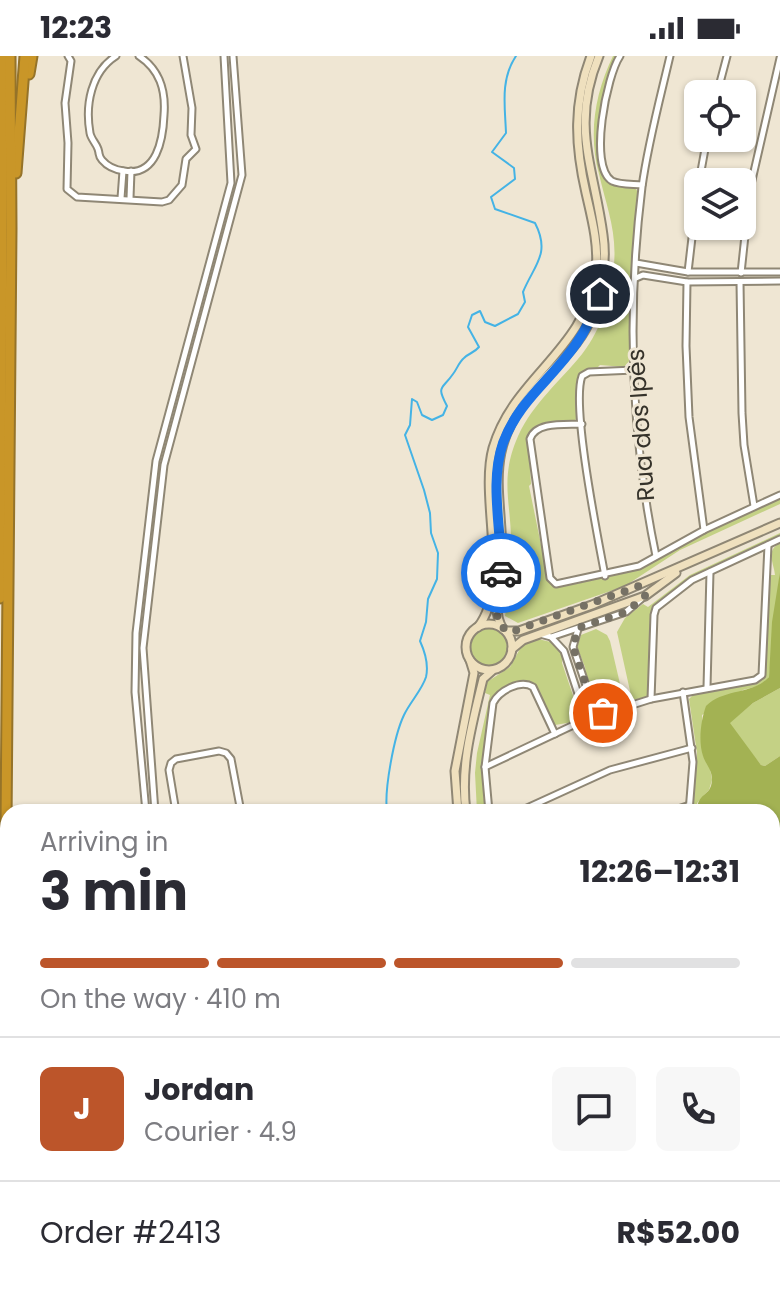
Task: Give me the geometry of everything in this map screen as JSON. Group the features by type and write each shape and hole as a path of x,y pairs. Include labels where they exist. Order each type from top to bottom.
{"highway":[{"path":"3,56 7,228 4,804"},
{"path":"0,598 10,56"},
{"path":"7,228 25,56"},
{"path":"22,100 32,56"},
{"path":"0,201 7,228"}],"street":[{"path":"68,56 71,61 65,103 67,189 77,197 162,202 175,195 182,185 186,159 196,149 191,135 192,108 183,56"},
{"path":"116,56 106,63 92,85 90,134 100,158 108,166 123,171 144,168 154,158 163,132 163,89 152,65 139,56"},
{"path":"145,804 135,692 136,633 156,461 231,183 224,56"},
{"path":"154,804 143,648 164,465 242,175 233,56"},
{"path":"457,804 455,771 474,673 466,646 467,638 478,627 487,608 492,582 494,553 488,475 496,440 514,403 571,338 582,318 596,272 595,232 581,174 576,124 583,76 591,56"},
{"path":"512,649 505,630 497,620 496,611 502,545 497,473 502,445 515,417 534,390 576,344 591,320 600,294 604,237 586,155 584,128 589,87 599,56"},
{"path":"620,56 610,77 601,126 604,166 608,178 614,182 642,185"},
{"name":"Rua dos Ipês","path":"656,556 646,508 634,370 635,278 642,185 670,56"},
{"path":"721,80 727,56"},
{"path":"741,273 750,189 780,58"},
{"path":"228,106 237,105"},
{"path":"121,198 123,171"},
{"path":"130,198 131,171"},
{"path":"688,272 692,240"},
{"path":"636,263 688,272 780,272"},
{"path":"768,272 768,281"},
{"path":"717,273 717,282"},
{"path":"635,278 643,275 687,282 780,281"},
{"path":"687,282 689,417 704,530"},
{"path":"740,282 742,413 754,506"},
{"path":"605,576 582,424 580,382 582,376 589,372 634,370"},
{"path":"178,375 187,377"},
{"path":"582,424 539,428 532,432 530,439 550,578 556,584 605,576 639,566 704,530 780,495"},
{"path":"478,627 491,624 511,632 529,627 639,586 780,523"},
{"path":"651,699 656,608 679,588 780,539"},
{"path":"551,637 564,651 571,670 583,709 580,722 592,731 599,728 613,711 651,699 755,680 762,675 768,545"},
{"path":"539,634 551,637 626,612 675,573 706,556"},
{"path":"707,687 709,572"},
{"path":"639,586 645,589 645,596"},
{"path":"465,804 464,762 483,679 506,663 512,649 523,640 645,596"},
{"path":"578,628 573,647 592,703 599,708 604,720"},
{"path":"470,660 479,669 492,671"},
{"path":"571,670 579,667"},
{"path":"488,804 485,767 493,703 497,695 520,684 527,683 533,687 555,734"},
{"path":"576,687 585,684"},
{"path":"683,692 692,748 688,804"},
{"path":"583,709 613,711"},
{"path":"485,767 580,722"},
{"path":"536,804 610,770 692,748"},
{"path":"175,804 169,770 171,763 176,759 219,751 231,759 239,804"}],"green space":[{"path":"613,56 618,56 600,117 598,152 600,167 608,181 634,187 639,193 631,277 631,359 624,367 600,365 585,371 578,381 577,419 544,424 528,434 529,486 548,579 554,586 561,587 630,572 780,498 780,504 680,550 625,586 518,623 505,616 511,557 508,489 511,454 528,418 593,338 608,302 613,277 614,240 596,159 594,129 598,99"},
{"path":"780,533 780,537 690,579 660,603 652,616 649,693 646,697 632,700 617,632 625,618 643,604 648,607 690,575"},
{"path":"780,543 780,572 769,677 762,685 743,690 702,715 703,755 712,780 709,790 697,804 693,804 697,753 689,699 693,695 755,684 765,677 770,575 775,575 772,553"},
{"path":"780,572 780,688 753,703 730,723 761,765 765,766 780,756 780,804 698,804 712,780 701,744 706,706 721,696 755,687 769,677 772,622"},
{"path":"489,627 503,633 509,647 503,661 489,667 475,661 469,647 475,633"},
{"path":"596,629 607,635 610,641 624,701 623,705 611,709 594,701 591,683 587,682 577,647 581,635"},
{"path":"538,639 555,643 563,653 562,663 578,710 573,722 555,725 536,686 529,681 512,684 497,693 491,702 481,766 484,804 477,804 475,773 490,695 485,693 487,682 510,667 522,645"},
{"path":"780,688 780,756 765,766 761,765 730,722 753,703"}],"waterway":[{"path":"386,804 388,777 397,736 404,715 426,677 426,658 420,641 428,599 437,579 438,553 431,533 430,513 405,435 410,425 412,399 417,402 422,415 432,420 443,415 447,406 442,388 462,360 479,347 468,327 472,315 480,311 485,322 495,326 518,314 525,302 523,292 541,251 540,234 535,223 495,209 491,197 515,179 514,168 492,152 506,133 506,84 516,56"}],"way so far":[{"path":"501,573 497,620 506,631 511,632 639,586 645,589 645,596 626,612 578,628 574,637 573,647 592,703 603,713"}],"route":[{"path":"501,573 497,473 502,445 515,417 534,390 576,344 591,320 600,294"}]}
